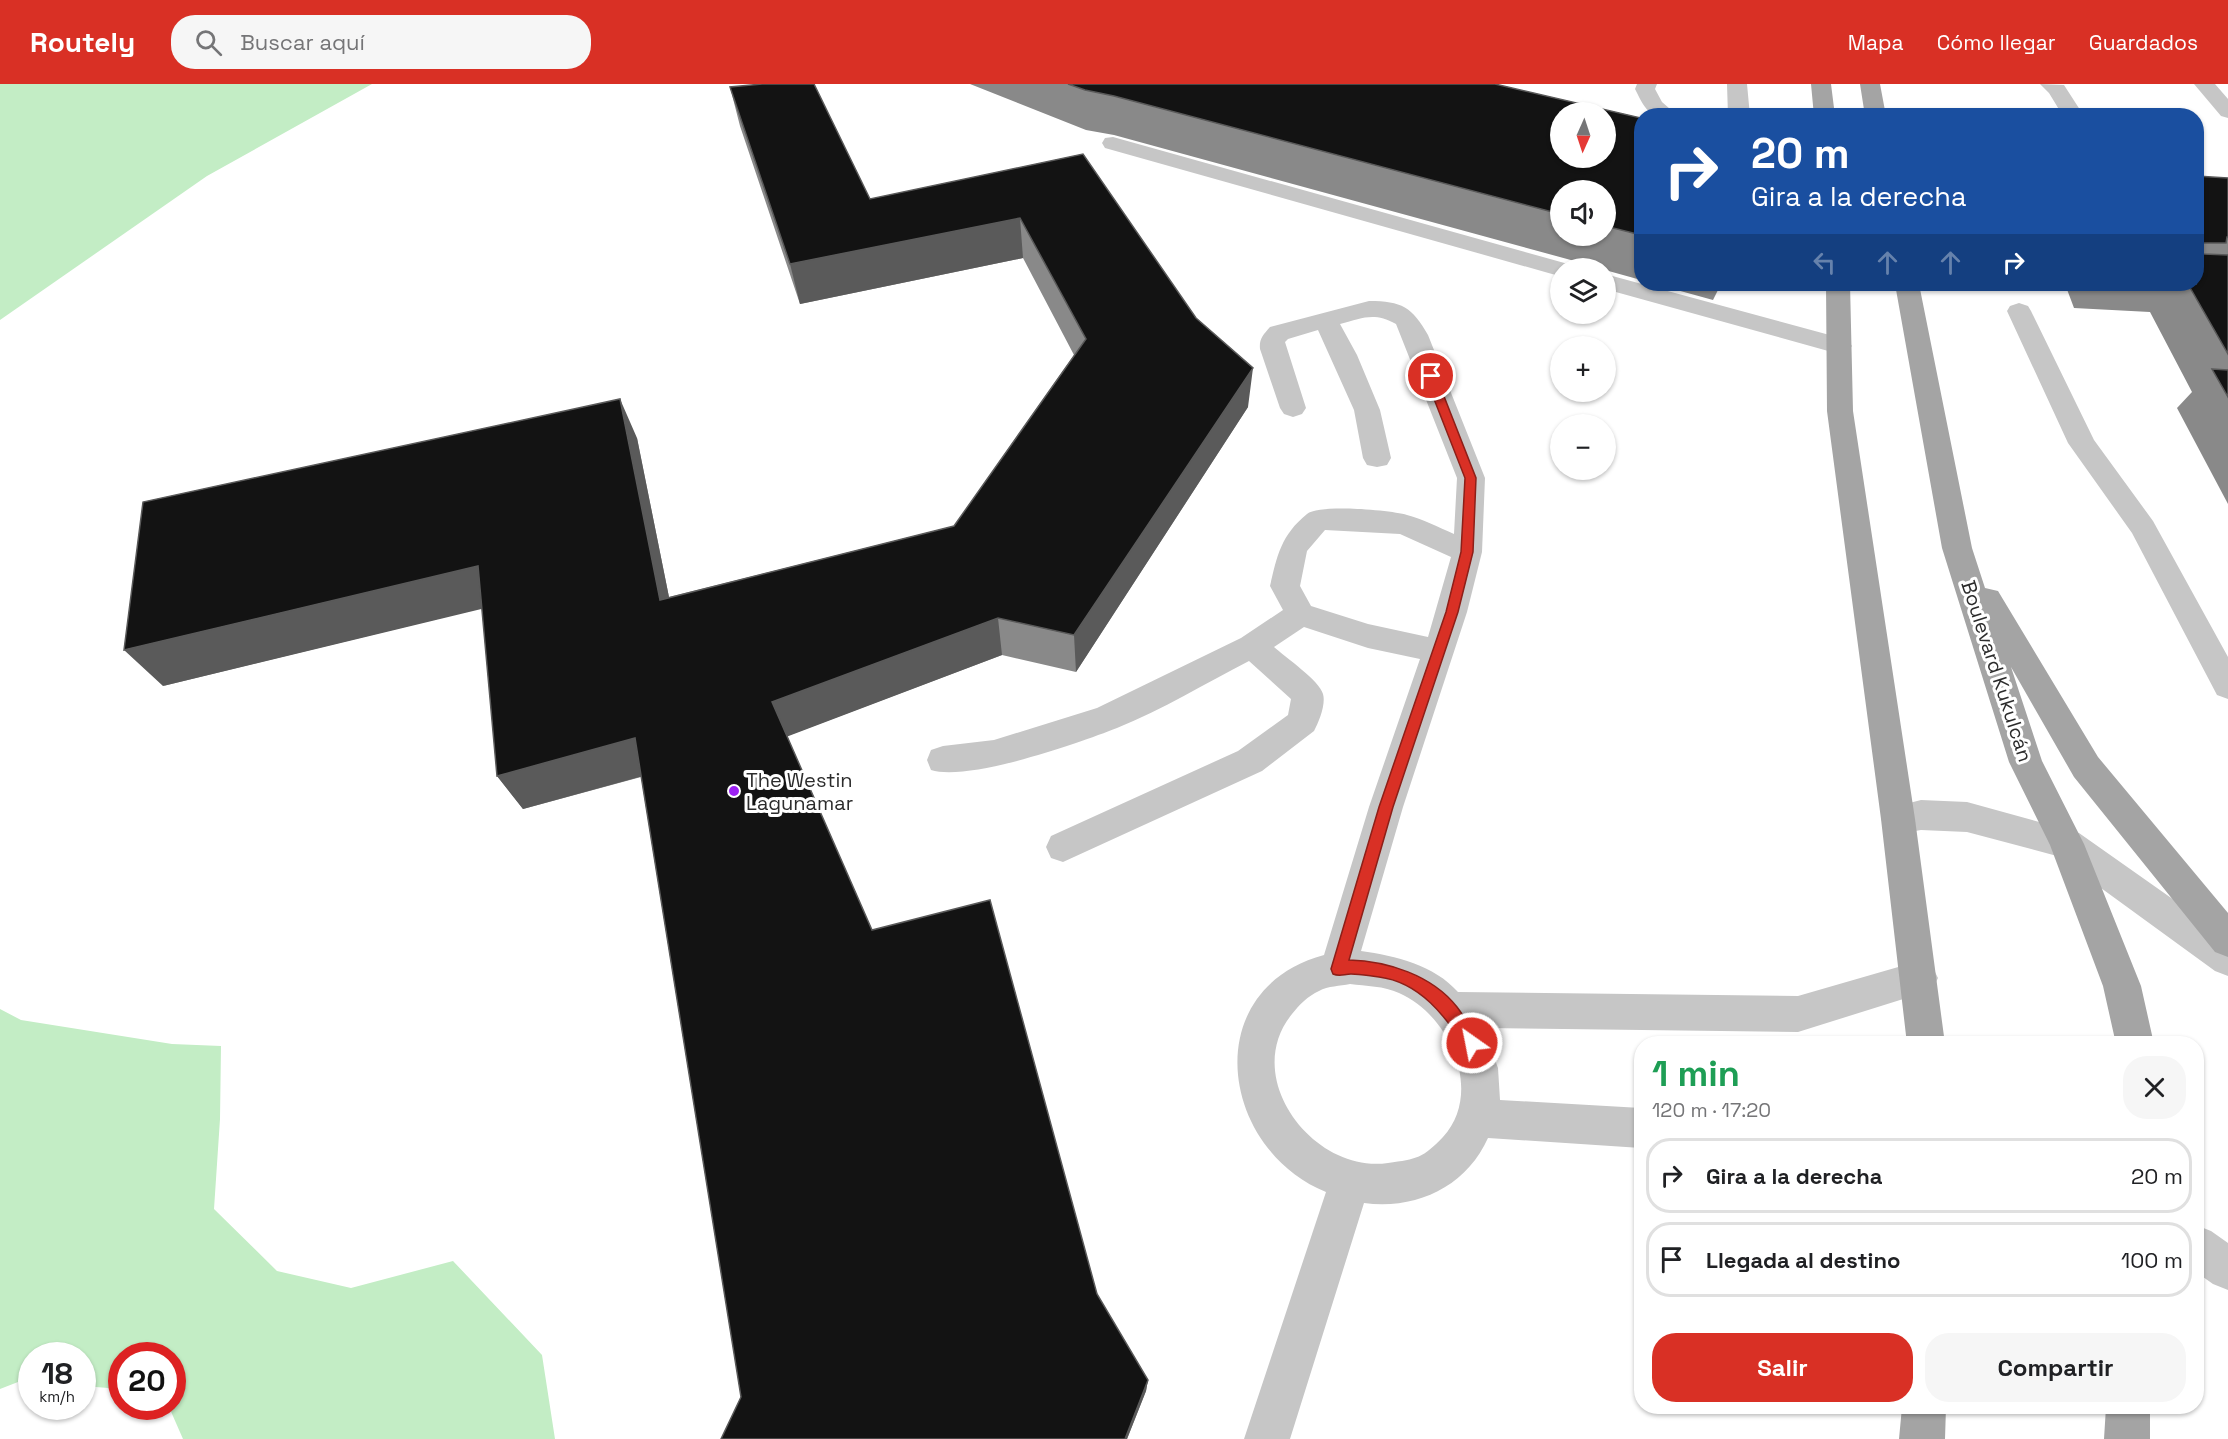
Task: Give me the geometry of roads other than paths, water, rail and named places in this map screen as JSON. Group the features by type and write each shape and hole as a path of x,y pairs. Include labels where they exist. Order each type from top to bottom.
{"main road":[{"path":"1821,84 1824,108"},
{"path":"1870,84 1874,108"},
{"path":"1838,291 1840,411 1898,819 1925,1036"},
{"name":"Boulevard Kukulcán","path":"1908,291 1957,548 2026,762 2067,844 2122,986 2133,1036"},
{"path":"1957,548 2086,767 2228,940"},
{"path":"1922,1439 1924,1414"},
{"path":"2127,1439 2128,1414"}],"lane":[{"path":"1647,84 1645,89 1657,108"},
{"path":"1737,84 1738,108"},
{"path":"2050,84 2057,89 2069,108"},
{"path":"2204,84 2228,112"},
{"path":"1113,144 1550,266"},
{"path":"1616,284 1634,289"},
{"path":"1641,291 1839,346"},
{"path":"1293,408 1272,340 1279,333 1369,309 1387,309 1406,318 1415,335 1471,478 1467,552 1452,612 1386,807 1338,969"},
{"path":"2019,311 2082,443 2143,528 2228,686"},
{"path":"1326,321 1344,355 1367,410 1377,458"},
{"path":"1438,651 1368,636 1300,614 1285,586 1293,548 1318,520 1356,520 1404,524 1467,552"},
{"path":"943,760 994,754 1107,718 1252,646 1300,614"},
{"path":"1063,847 1250,761 1303,722 1308,696 1252,646"},
{"path":"1898,819 1921,815 1966,817 2067,844 2228,959"},
{"path":"1350,967 1384,971 1419,985 1450,1010 1472,1043 1482,1081 1479,1118 1460,1151 1430,1175 1392,1186 1350,1182 1315,1167 1286,1142 1265,1111 1255,1076 1256,1042 1268,1013 1289,989 1317,973 1350,967"},
{"path":"1450,1010 1798,1014 1919,978"},
{"path":"1479,1118 1634,1128"},
{"path":"1267,1439 1350,1182"},
{"path":"2204,1252 2228,1269"}],"place":[{"name":"The Westin Lagunamar","path":"734,791"}]}
